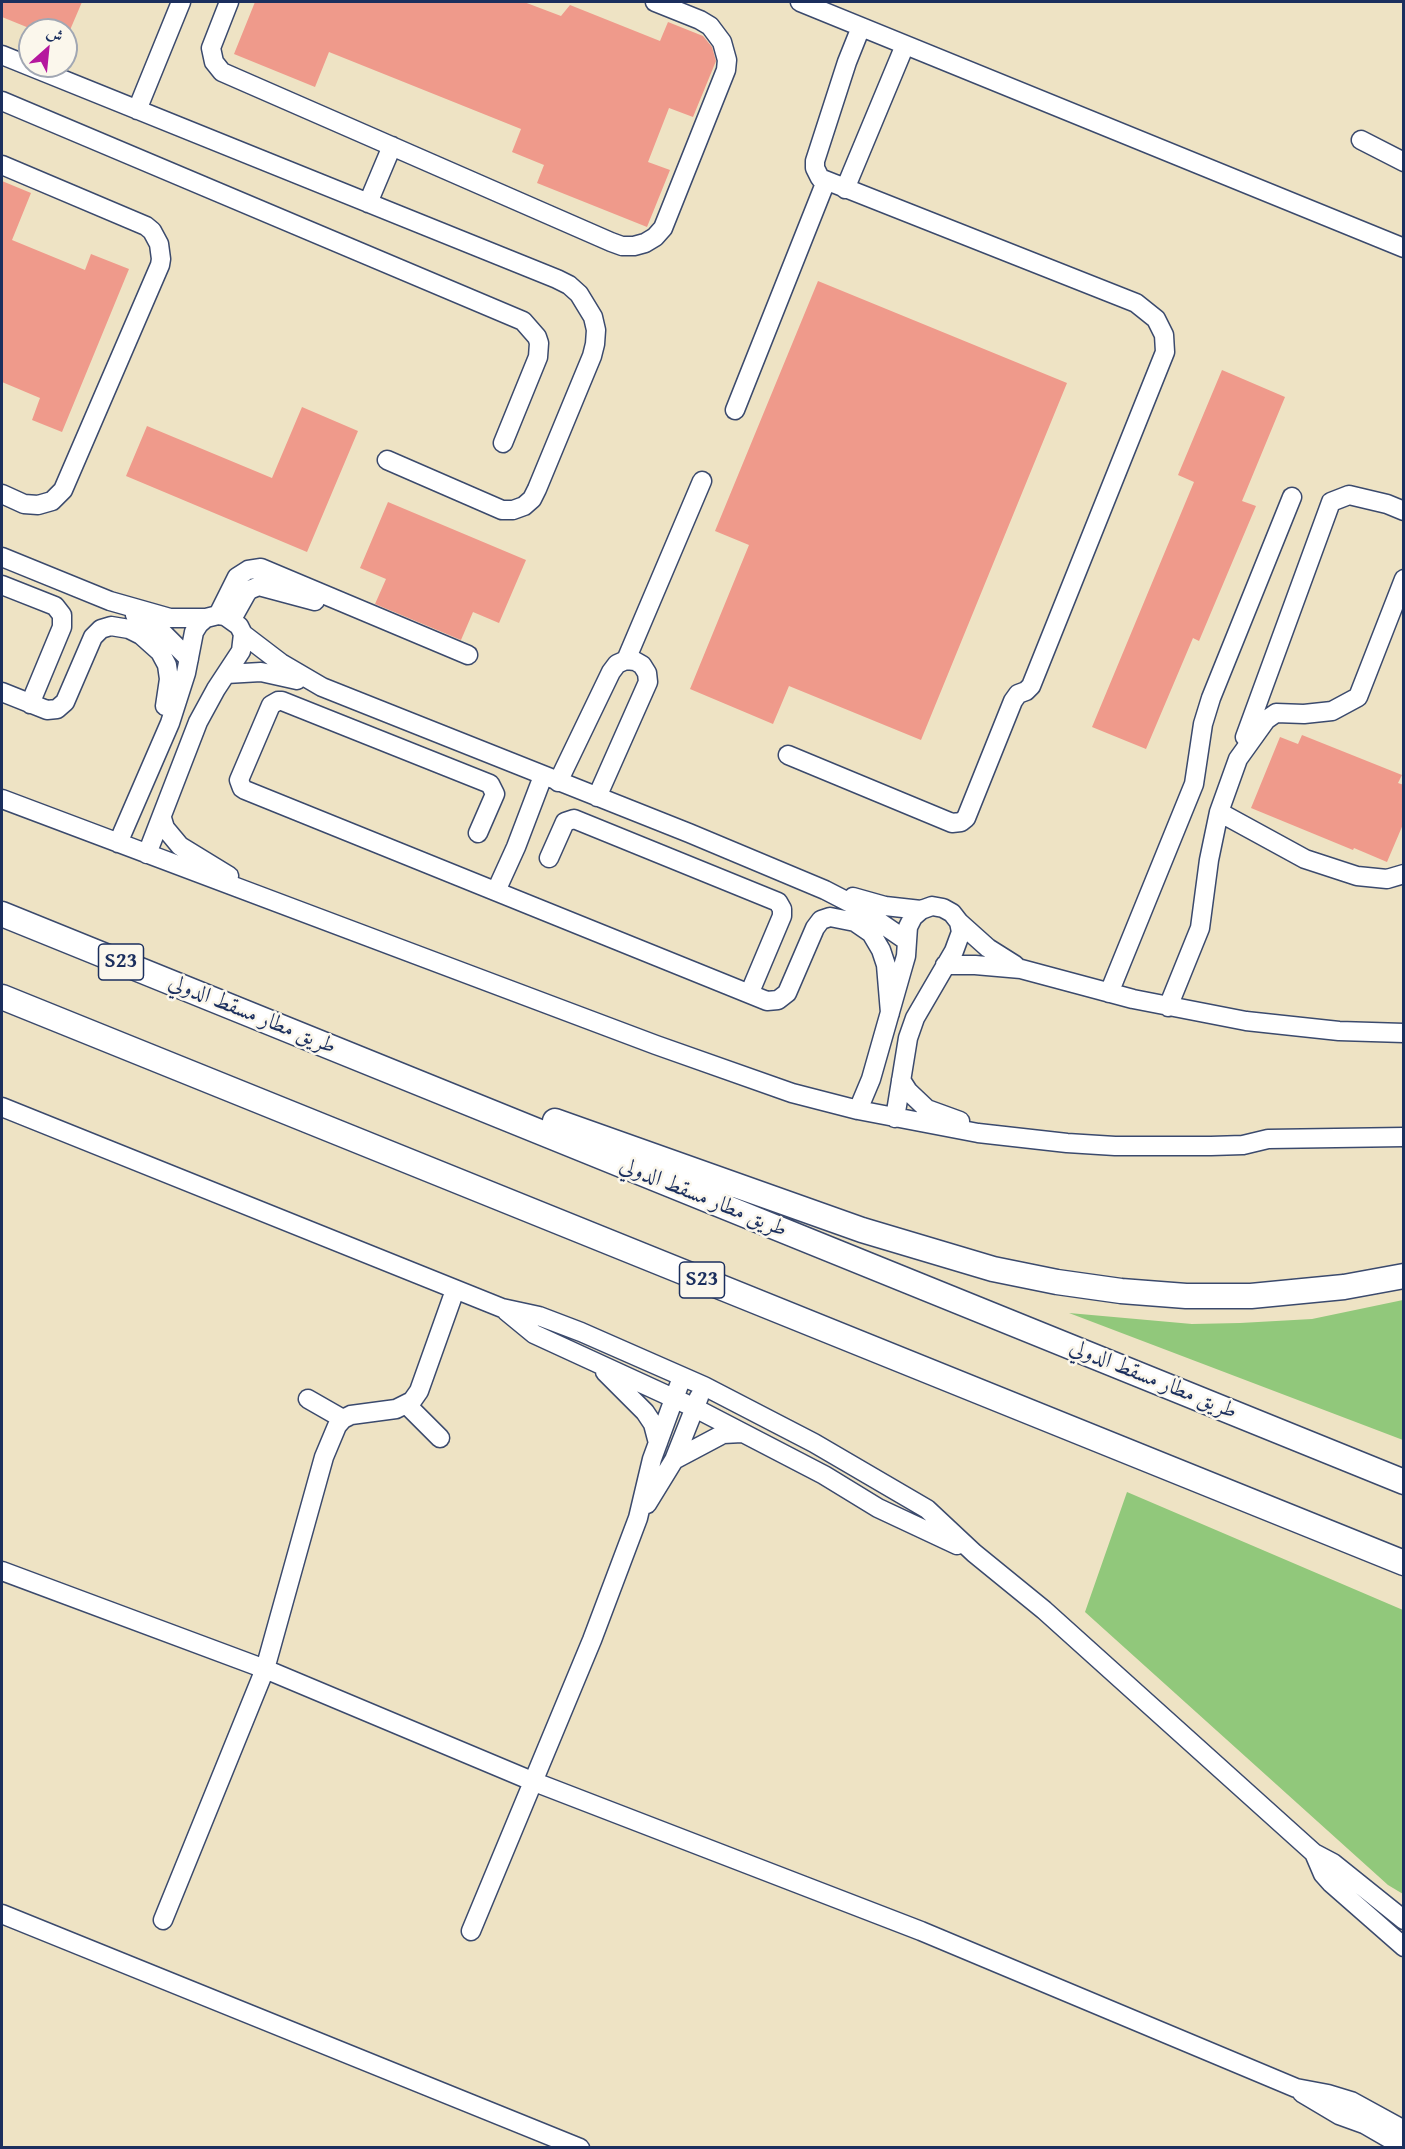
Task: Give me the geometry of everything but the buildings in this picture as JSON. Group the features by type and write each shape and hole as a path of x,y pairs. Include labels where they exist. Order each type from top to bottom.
{"main road":[{"name":"طريق مطار مسقط الدولي","path":"2,914 1404,1482"},
{"name":"S23","path":"2,997 1404,1563"},
{"path":"240,1010 862,1230 993,1269 1078,1285 1186,1296 1298,1293 1404,1276"},
{"path":"1372,1469 1404,1471"}],"street":[{"path":"136,110 181,2"},
{"path":"229,2 211,48 214,62 222,72 622,246 645,243 663,228 726,70 727,60 722,42 710,26 655,2"},
{"path":"807,3 1403,247"},
{"path":"788,755 952,823 961,822 966,818 1012,701 1030,686 1165,352 1164,335 1156,319 1144,307 845,189 826,181 816,173 815,161 847,62 861,27"},
{"path":"845,189 905,45"},
{"path":"2,55 569,285 587,305 596,330 592,356 537,489 532,499 524,506 513,510 502,510 387,460"},
{"path":"2,101 523,321 537,337 538,357 503,443"},
{"path":"1361,140 1404,162"},
{"path":"368,203 392,146"},
{"path":"2,165 146,226 152,231 159,244 161,259 63,490 52,501 38,505 24,504 2,494"},
{"path":"735,411 826,181"},
{"path":"626,660 702,481"},
{"path":"1168,1007 1200,928 1209,860 1219,812 1330,502 1349,495 1387,504 1404,511"},
{"path":"1108,993 1194,784 1203,724 1211,698 1292,497"},
{"path":"2,557 110,601 170,618 224,622 281,663 322,687"},
{"path":"147,854 198,722 241,651 224,622 237,577 248,570 261,568 468,655"},
{"path":"1238,759 1266,720 1276,713 1304,714 1332,711 1358,697 1404,579"},
{"path":"2,585 55,606 62,615 62,627 30,704"},
{"path":"110,601 161,631 189,659"},
{"path":"118,843 170,723 189,659 194,632 198,624 224,622"},
{"path":"2,692 52,711 61,706 96,632 111,626 135,632 156,646 164,658 168,672 170,686 154,761"},
{"path":"496,891 551,779 611,672 617,664 626,660 635,661 647,673 648,681 597,797"},
{"path":"226,674 261,672 322,687 825,890 856,906 907,941"},
{"path":"478,833 495,794 490,784 282,701 272,705 239,780 245,790 750,992 767,1001 783,997 790,989 818,924 831,917 845,919 864,927 877,941 885,965 890,1013"},
{"path":"2,799 704,1062 792,1093 858,1110 1019,1138 1115,1146 1243,1145 1270,1150 1342,1148 1404,1150"},
{"path":"1219,812 1305,859 1357,876 1388,879 1404,874"},
{"path":"162,818 165,828 180,846 263,897"},
{"path":"549,858 565,822 574,819 778,902 782,909 782,916 750,992"},
{"path":"825,890 885,906 921,910"},
{"path":"858,1110 871,1079 906,956 908,927 913,917 921,910 932,906 952,913 958,922 988,948 1022,969"},
{"path":"895,1118 903,1059 912,1028 925,999 954,951 961,933 958,922"},
{"path":"945,965 975,964 1022,969 1168,1007 1292,1027 1404,1033"},
{"path":"901,1080 917,1101 939,1114 1019,1138"},
{"path":"2,1107 455,1290 502,1308 539,1316 571,1328 704,1386 804,1437 927,1509 974,1553 1044,1610 1314,1852 1333,1863 1404,1920"},
{"path":"1243,1145 1268,1139 1404,1137"},
{"path":"163,1920 265,1669 324,1457 337,1426 343,1419 355,1413 396,1409 407,1405 419,1391 455,1290"},
{"path":"502,1308 534,1334 695,1408 824,1475 878,1508 974,1553"},
{"path":"595,1363 645,1412 653,1424 658,1443"},
{"path":"471,1931 592,1640 638,1518 652,1459 682,1377"},
{"path":"638,1518 674,1460 704,1386"},
{"path":"308,1399 343,1419"},
{"path":"407,1405 440,1438"},
{"path":"674,1460 723,1434 742,1433"},
{"path":"2,1571 265,1669 532,1781 921,1931 1296,2088 1324,2107 1364,2124 1404,2147"},
{"path":"1314,1852 1323,1874 1331,1883 1404,1947"},
{"path":"2,1914 580,2148"},
{"path":"1296,2088 1351,2101 1404,2130"}],"green space":[{"path":"1403,1300 1403,1440 1069,1313 1192,1324 1240,1323 1312,1319"},
{"path":"1127,1492 1403,1610 1403,1894 1388,1885 1085,1612"}]}
